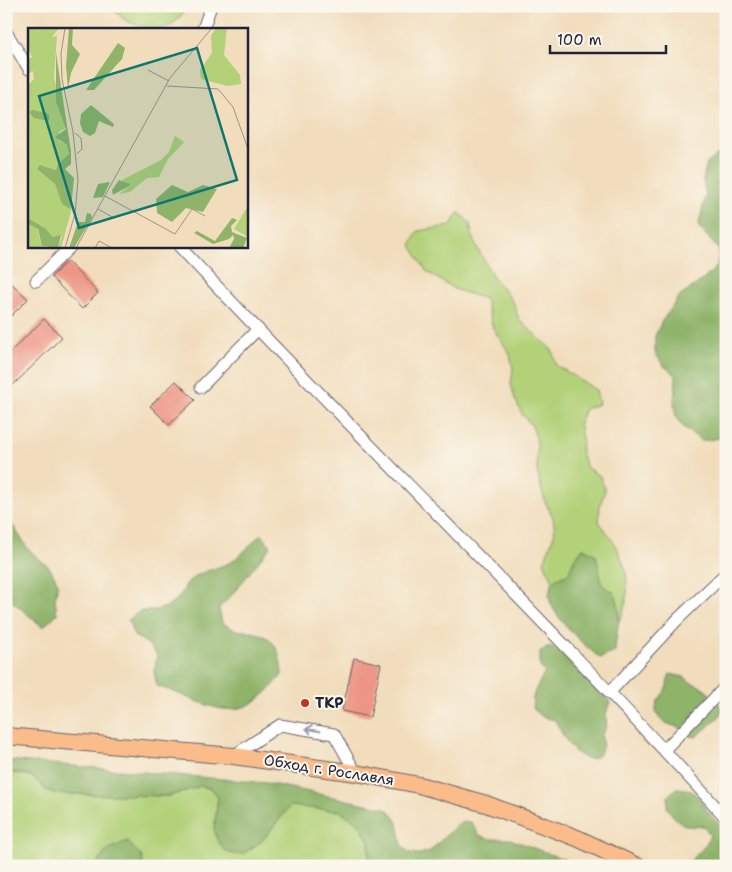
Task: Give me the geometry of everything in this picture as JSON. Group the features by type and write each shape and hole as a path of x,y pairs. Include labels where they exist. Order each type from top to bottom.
{"highway":[{"name":"Обход г. Рославля","path":"6,736 233,756 356,773 419,785 486,804 577,838 637,866"}],"street":[{"path":"203,28 211,6"},
{"path":"6,32 28,67"},
{"path":"36,281 69,248"},
{"path":"181,248 664,750 726,818"},
{"path":"201,387 258,329"},
{"path":"609,693 678,619 726,573"},
{"path":"664,750 726,686"},
{"path":"233,756 280,724 334,734 356,773"}],"green space":[{"path":"113,6 188,6 178,19 165,28 141,27 119,15"},
{"path":"726,142 726,437 702,441 685,428 677,418 674,406 676,375 664,366 655,353 655,336 662,321 679,297 704,279 717,266 719,250 698,226 706,195 703,180 707,163 720,154"},
{"path":"459,212 470,223 473,240 495,280 514,304 519,320 552,350 556,365 596,390 599,404 585,409 579,423 582,438 581,453 587,468 600,476 605,490 600,505 599,522 615,545 625,568 627,593 620,621 618,606 602,586 596,555 583,548 574,560 568,574 553,581 544,562 555,532 553,517 545,502 537,472 537,441 532,426 522,414 515,399 511,384 513,369 510,354 493,328 485,299 454,289 426,271 411,245 418,231 450,226"},
{"path":"6,515 28,549 50,568 58,583 55,599 57,614 43,627 14,603 6,593"},
{"path":"261,534 271,546 219,608 222,623 236,630 260,634 272,642 280,659 282,675 266,693 251,704 237,709 209,706 157,686 154,672 157,655 147,643 134,636 128,620 140,611 157,610 173,603 193,578 203,572 229,563"},
{"path":"583,548 596,555 602,585 613,592 617,598 619,613 615,652 600,658 562,621 551,604 549,596 553,581 568,574 574,560"},
{"path":"554,647 610,702 606,713 606,727 601,735 603,746 599,754 591,759 576,753 555,720 540,715 533,706 534,694 545,673 540,667 540,651"},
{"path":"670,674 684,677 704,688 723,709 719,717 696,737 689,736 686,729 664,722 657,715 657,703 666,689"},
{"path":"6,760 266,783 385,808 393,814 398,823 402,845 410,853 420,854 430,851 460,822 471,822 479,835 489,839 510,839 585,866 369,866 369,841 359,823 340,811 290,806 262,841 243,854 232,854 223,849 217,839 214,829 218,797 212,789 201,786 170,796 58,794 48,791 35,778 28,775 6,773"},
{"path":"6,773 29,776 47,792 170,796 201,786 212,789 218,797 214,829 262,841 290,806 340,811 359,823 369,841 369,866 143,866 142,857 107,850 96,866 6,866"},
{"path":"676,788 693,792 712,817 726,830 726,866 695,866 691,860 705,846 710,835 704,826 692,827 682,824 667,808 668,796"},
{"path":"127,841 142,857 143,866 96,866 107,850"}],"building":[{"path":"67,261 98,293 82,309 51,277"},
{"path":"11,283 28,299 6,321 6,288"},
{"path":"44,319 62,337 6,392 6,356"},
{"path":"176,381 195,400 169,425 150,406"},
{"path":"354,658 381,664 370,717 342,711"}],"place":[{"name":"ТКР","path":"305,703"}]}
